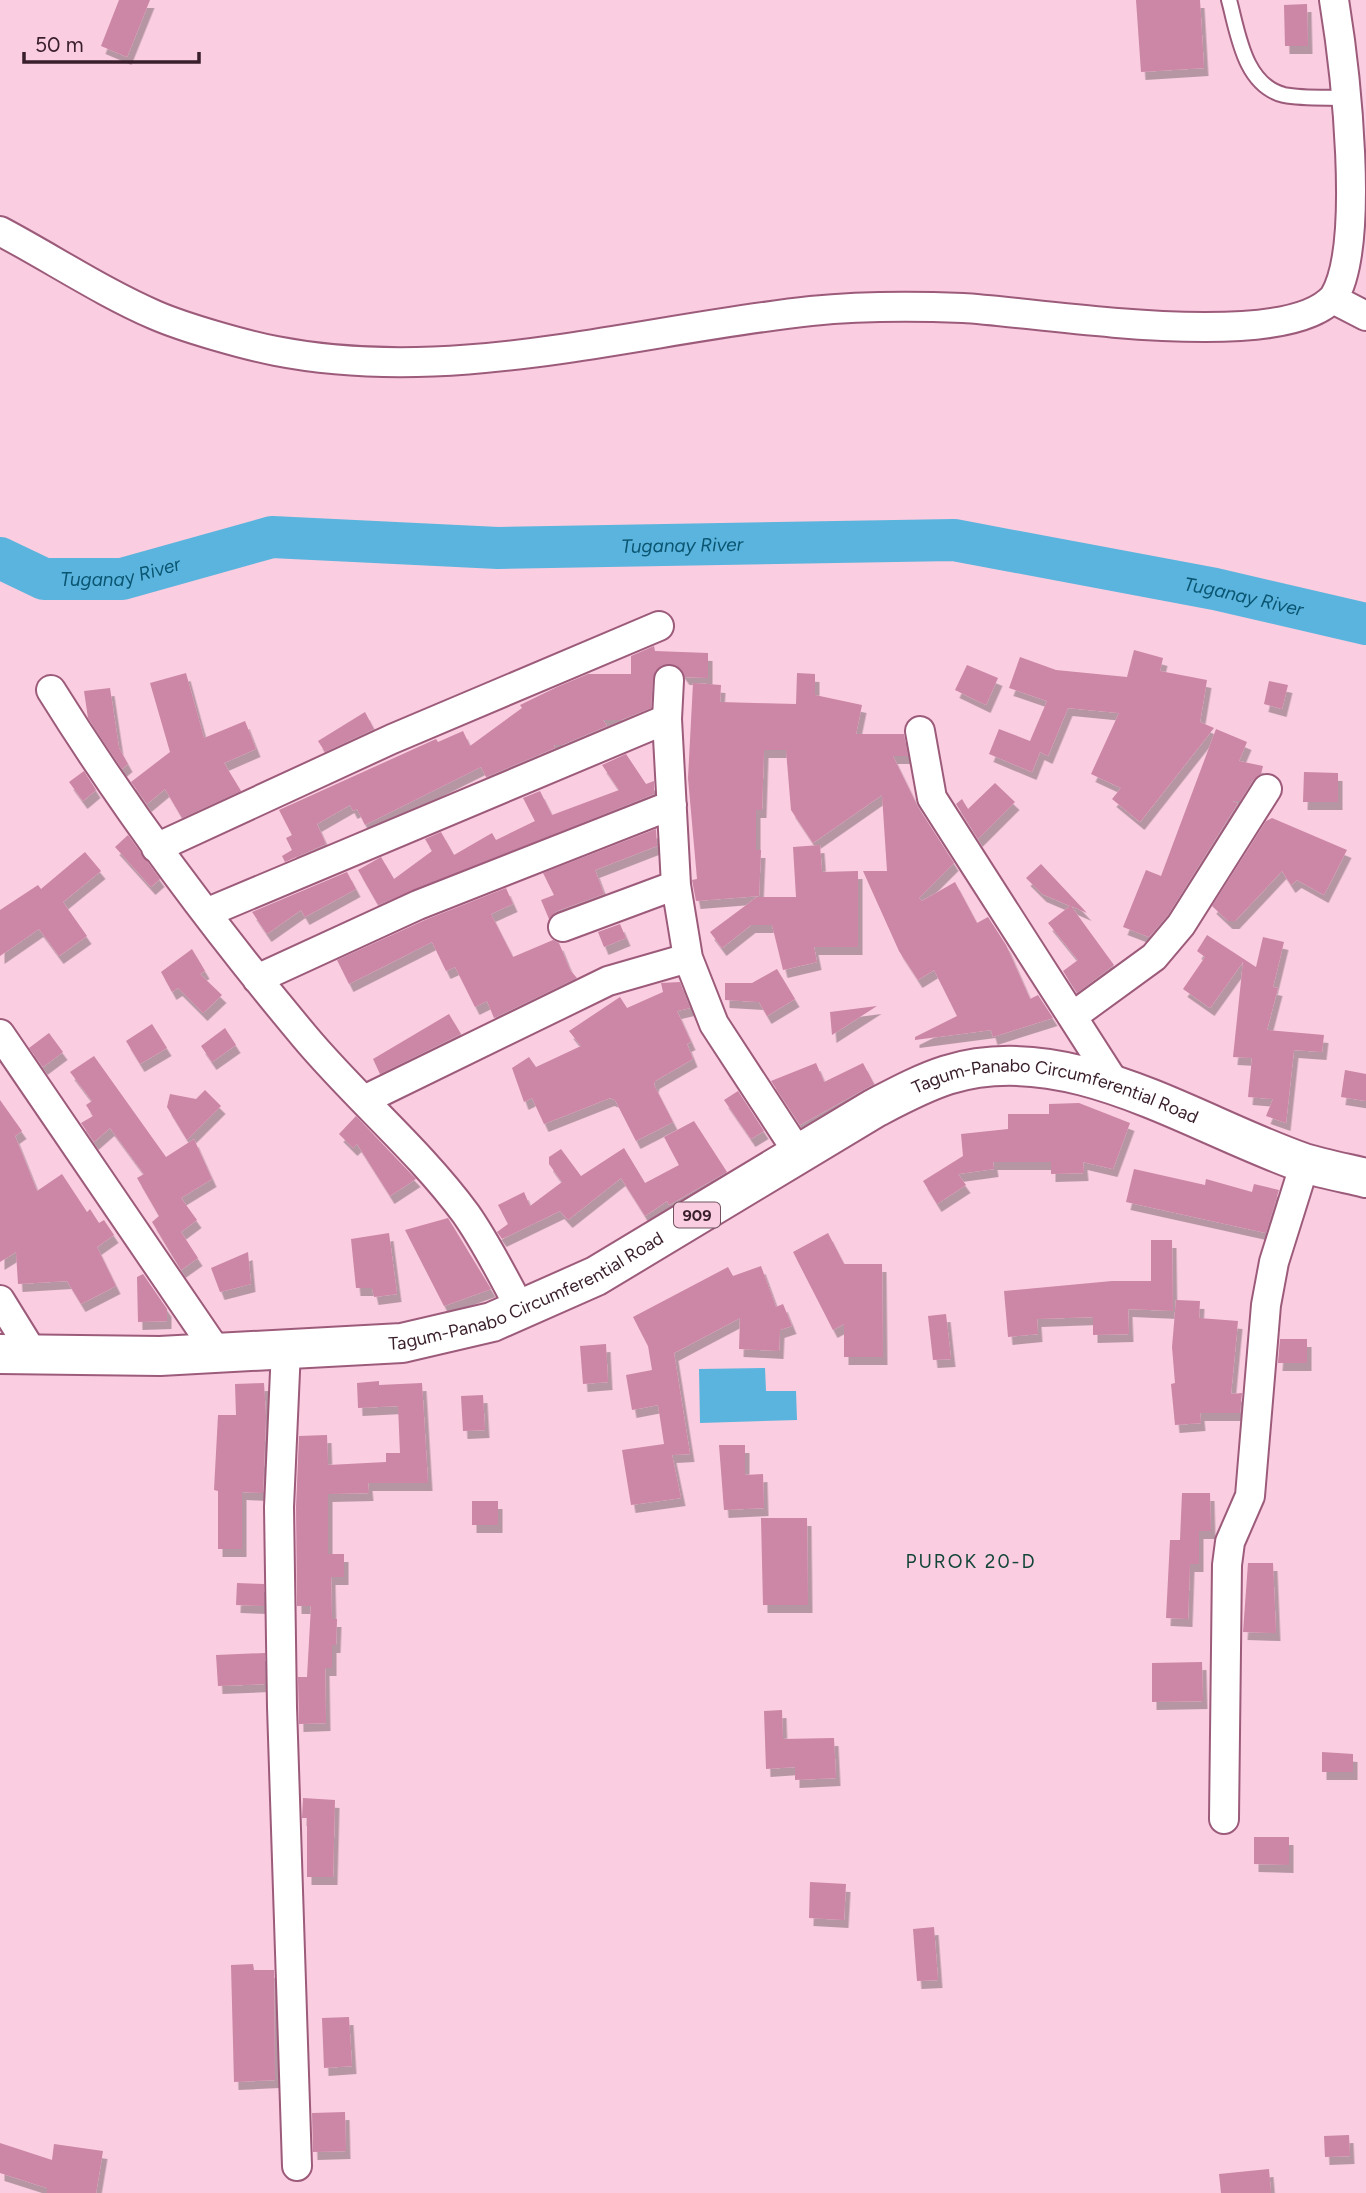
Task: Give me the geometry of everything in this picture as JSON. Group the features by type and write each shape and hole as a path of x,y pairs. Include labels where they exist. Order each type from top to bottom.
{"main road":[{"name":"Tagum-Panabo Circumferential Road","path":"17,1355 217,1353 402,1343 459,1332 521,1311 596,1276 874,1108 949,1074 989,1068 1026,1067 1116,1085 1305,1163 1366,1178"}],"street":[{"path":"0,231 157,316 276,351 358,359 468,360 813,311 895,307 965,309 1178,327 1247,327 1294,319 1333,299 1352,258 1356,234 1358,97 1335,0"},
{"path":"1333,299 1366,316"},
{"path":"156,848 392,739 659,626"},
{"path":"669,680 667,719 676,885 688,958 714,1024 799,1154"},
{"path":"51,690 156,848 257,979 307,1040 466,1214 521,1311"},
{"path":"206,913 667,719"},
{"path":"920,731 932,798 1116,1085"},
{"path":"1073,1016 1154,957 1181,925 1267,789"},
{"path":"257,979 418,905 672,805"},
{"path":"562,928 676,885"},
{"path":"364,1100 608,981 688,958"},
{"path":"0,1034 217,1353"},
{"path":"1224,1819 1227,1565 1230,1542 1250,1496 1266,1305 1274,1262 1305,1163"},
{"path":"0,1300 17,1355"},
{"path":"286,1349 279,1507 282,1707 297,2166"}],"lane":[{"path":"1229,0 1246,61 1263,84 1283,95 1358,97"}],"water":[{"path":"765,1368 766,1391 796,1391 797,1420 700,1423 699,1369"}],"building":[{"path":"119,0 150,0 127,57 101,46"},
{"path":"1136,0 1200,0 1204,68 1141,72"},
{"path":"1307,4 1308,46 1285,46 1284,5"},
{"path":"654,646 655,651 708,653 708,678 685,677 677,666 662,665 653,678 651,708 621,720 603,720 607,726 562,745 554,745 555,748 486,777 481,767 365,825 357,809 353,811 350,805 317,824 326,844 285,862 282,856 292,850 286,838 292,835 279,810 436,739 438,742 463,731 470,746 522,708 520,705 557,687 588,674 631,674 631,656"},
{"path":"1134,650 1163,658 1160,671 1207,680 1200,722 1214,728 1140,822 1112,799 1121,788 1091,774 1119,713 1068,708 1048,756 1040,752 1032,772 989,754 999,729 1030,741 1047,701 1009,688 1020,657 1056,670 1127,677"},
{"path":"967,665 998,678 986,705 955,690"},
{"path":"186,673 204,738 245,721 256,749 224,763 241,791 182,818 165,789 147,804 131,782 170,752 150,683"},
{"path":"797,673 815,674 815,695 862,705 856,734 904,734 908,756 893,756 918,807 954,863 919,898 922,901 955,882 977,923 988,917 1006,945 1030,999 1038,995 1053,1018 993,1037 991,1030 915,1040 915,1037 957,1016 934,970 918,980 899,951 863,871 887,871 882,795 813,843 791,810 786,750 764,750 762,810 756,810 756,850 761,850 759,896 696,901 692,880 697,879 688,778 693,683 721,685 720,702 796,704"},
{"path":"1269,681 1288,685 1282,709 1264,704"},
{"path":"110,688 119,748 128,764 122,769 88,718 84,691"},
{"path":"365,712 374,729 325,752 318,741"},
{"path":"1216,729 1247,742 1239,761 1263,766 1261,774 1253,780 1240,801 1232,801 1238,803 1168,915 1149,937 1123,927 1146,870 1161,876"},
{"path":"626,754 646,784 654,781 654,794 378,905 358,870 381,857 394,879 432,851 425,839 441,832 454,855 492,833 496,840 535,821 523,798 540,791 552,815 619,790 602,765"},
{"path":"84,771 96,790 83,801 69,782"},
{"path":"1304,772 1338,773 1338,802 1303,802"},
{"path":"995,783 1015,802 978,839 956,804 962,799 968,809"},
{"path":"1272,818 1347,850 1324,895 1297,880 1291,885 1282,871 1235,921 1228,921 1212,906 1266,821"},
{"path":"656,829 657,846 595,870 604,894 557,911 549,919 541,900 554,895 543,873"},
{"path":"128,835 160,879 151,887 115,847"},
{"path":"820,845 822,872 858,871 858,947 814,947 817,962 783,970 772,925 751,925 722,948 710,932 757,897 796,897 793,847"},
{"path":"85,852 101,871 63,902 87,936 59,956 39,929 0,956 0,910 38,885 41,889"},
{"path":"1041,864 1087,913 1071,906 1114,965 1077,993 1063,971 1078,960 1048,923 1070,906 1042,894 1026,878"},
{"path":"347,872 356,889 305,917 301,910 267,934 252,912"},
{"path":"506,888 513,904 491,914 513,957 553,940 559,943 570,970 577,978 494,1018 487,1001 475,1007 455,967 446,971 432,942 349,984 337,960 425,920"},
{"path":"620,924 626,938 604,947 598,932"},
{"path":"1207,935 1256,967 1263,937 1284,942 1273,987 1278,988 1267,1030 1324,1035 1322,1052 1294,1050 1286,1123 1266,1116 1273,1099 1248,1097 1252,1058 1233,1057 1243,962 1210,1008 1183,989 1205,957 1197,951"},
{"path":"192,949 205,971 200,974 222,995 203,1013 178,988 172,992 161,972"},
{"path":"777,969 795,999 767,1016 759,1002 725,1000 725,983 752,983"},
{"path":"680,982 690,1008 677,1011 691,1042 687,1044 693,1059 655,1081 654,1085 673,1122 636,1141 615,1100 610,1098 544,1124 532,1098 524,1102 512,1068 529,1057 536,1067 581,1046 569,1031 620,997 627,1008 663,992 661,983"},
{"path":"877,1006 832,1035 830,1012"},
{"path":"449,1014 461,1034 380,1074 373,1059"},
{"path":"152,1024 167,1048 140,1064 126,1041"},
{"path":"225,1028 236,1045 212,1062 201,1046"},
{"path":"49,1033 63,1052 43,1067 29,1048"},
{"path":"94,1056 166,1157 194,1139 212,1179 181,1198 197,1220 181,1232 198,1258 181,1270 152,1222 159,1216 137,1178 144,1174 110,1128 94,1142 81,1123 93,1116 86,1105 92,1101 70,1072"},
{"path":"816,1063 824,1082 863,1063 874,1084 800,1125 771,1081"},
{"path":"1345,1070 1366,1074 1366,1101 1341,1097"},
{"path":"205,1090 221,1106 187,1140 167,1107 170,1094 196,1099"},
{"path":"738,1091 764,1131 751,1139 724,1100"},
{"path":"0,1100 22,1131 15,1136 37,1191 62,1174 87,1212 90,1209 99,1223 104,1220 114,1235 97,1247 116,1286 81,1304 67,1281 18,1284 16,1252 0,1262"},
{"path":"1079,1103 1130,1123 1113,1169 1083,1162 1084,1173 1051,1174 1051,1162 993,1162 994,1169 958,1174 966,1185 937,1204 923,1181 963,1156 961,1134 1008,1129 1008,1114 1049,1114 1049,1104"},
{"path":"356,1116 416,1179 390,1196 357,1144 353,1148 339,1134"},
{"path":"694,1121 727,1172 669,1205 667,1201 645,1216 621,1178 568,1220 560,1211 502,1239 497,1232 508,1224 498,1205 524,1192 530,1206 562,1182 549,1164 549,1157 561,1149 581,1176 624,1148 645,1183 679,1165 664,1137"},
{"path":"1134,1169 1205,1185 1206,1179 1252,1192 1254,1184 1279,1190 1266,1233 1126,1202"},
{"path":"448,1218 491,1289 444,1306 405,1230"},
{"path":"389,1233 397,1294 374,1297 372,1288 356,1288 351,1239"},
{"path":"828,1233 844,1264 882,1264 883,1357 844,1357 844,1324 833,1330 793,1252"},
{"path":"1151,1240 1172,1240 1173,1311 1128,1309 1129,1334 1093,1335 1093,1317 1037,1319 1038,1334 1008,1337 1004,1291 1112,1281 1151,1281"},
{"path":"248,1252 251,1284 220,1292 211,1268"},
{"path":"761,1266 776,1307 783,1304 792,1326 780,1330 779,1351 739,1349 740,1318 674,1353 690,1454 672,1455 681,1498 631,1505 622,1450 664,1444 658,1405 632,1410 626,1375 652,1370 648,1346 633,1317 728,1267 733,1276"},
{"path":"143,1274 167,1309 167,1321 138,1322 137,1277"},
{"path":"1176,1300 1200,1301 1199,1318 1238,1321 1231,1394 1242,1393 1240,1413 1200,1413 1201,1423 1175,1425 1171,1384 1175,1383 1172,1347"},
{"path":"946,1314 951,1359 933,1360 928,1316"},
{"path":"1280,1339 1307,1339 1307,1363 1278,1363"},
{"path":"606,1344 608,1382 583,1384 580,1346"},
{"path":"379,1381 379,1385 422,1383 428,1483 368,1483 369,1493 328,1494 328,1554 344,1554 344,1577 331,1577 332,1619 337,1619 336,1645 332,1645 332,1668 325,1668 326,1723 299,1724 298,1677 307,1677 311,1606 297,1606 296,1507 299,1436 327,1435 328,1465 386,1462 386,1453 400,1453 398,1406 358,1408 357,1383"},
{"path":"264,1383 266,1417 263,1493 242,1492 242,1549 218,1549 218,1491 214,1490 218,1415 236,1415 235,1384"},
{"path":"483,1395 485,1430 463,1431 461,1396"},
{"path":"719,1445 745,1445 745,1475 763,1474 764,1508 724,1510"},
{"path":"1182,1493 1210,1493 1211,1531 1199,1531 1199,1564 1190,1564 1188,1619 1166,1618 1170,1540 1180,1540"},
{"path":"472,1501 498,1501 498,1525 472,1525"},
{"path":"761,1518 807,1518 808,1605 763,1605"},
{"path":"1248,1563 1273,1563 1276,1633 1243,1632"},
{"path":"237,1583 264,1584 264,1606 236,1605"},
{"path":"265,1653 265,1684 218,1686 216,1655"},
{"path":"1202,1662 1203,1701 1152,1702 1152,1663"},
{"path":"782,1710 783,1739 834,1738 836,1778 795,1780 795,1767 766,1769 764,1711"},
{"path":"1322,1752 1353,1754 1353,1772 1322,1772"},
{"path":"303,1798 335,1800 333,1877 307,1877 307,1818 302,1818"},
{"path":"1254,1837 1289,1837 1289,1865 1254,1864"},
{"path":"810,1882 846,1884 844,1920 809,1918"},
{"path":"934,1927 938,1980 917,1981 913,1929"},
{"path":"253,1964 254,1970 274,1970 275,2080 234,2082 231,1965"},
{"path":"349,2017 352,2066 324,2068 322,2018"},
{"path":"345,2112 346,2151 313,2152 312,2113"},
{"path":"1349,2135 1350,2156 1325,2157 1324,2136"},
{"path":"0,2143 52,2160 54,2144 103,2151 96,2193 47,2193 47,2188 0,2173"},
{"path":"1269,2169 1271,2193 1221,2193 1219,2174"}],"waterway":[{"name":"Tuganay River","path":"0,558 44,579 122,579 272,537 498,548 954,540 1215,589 1366,624"}],"district":[{"name":"PUROK 20-D","path":"971,1561"}]}
